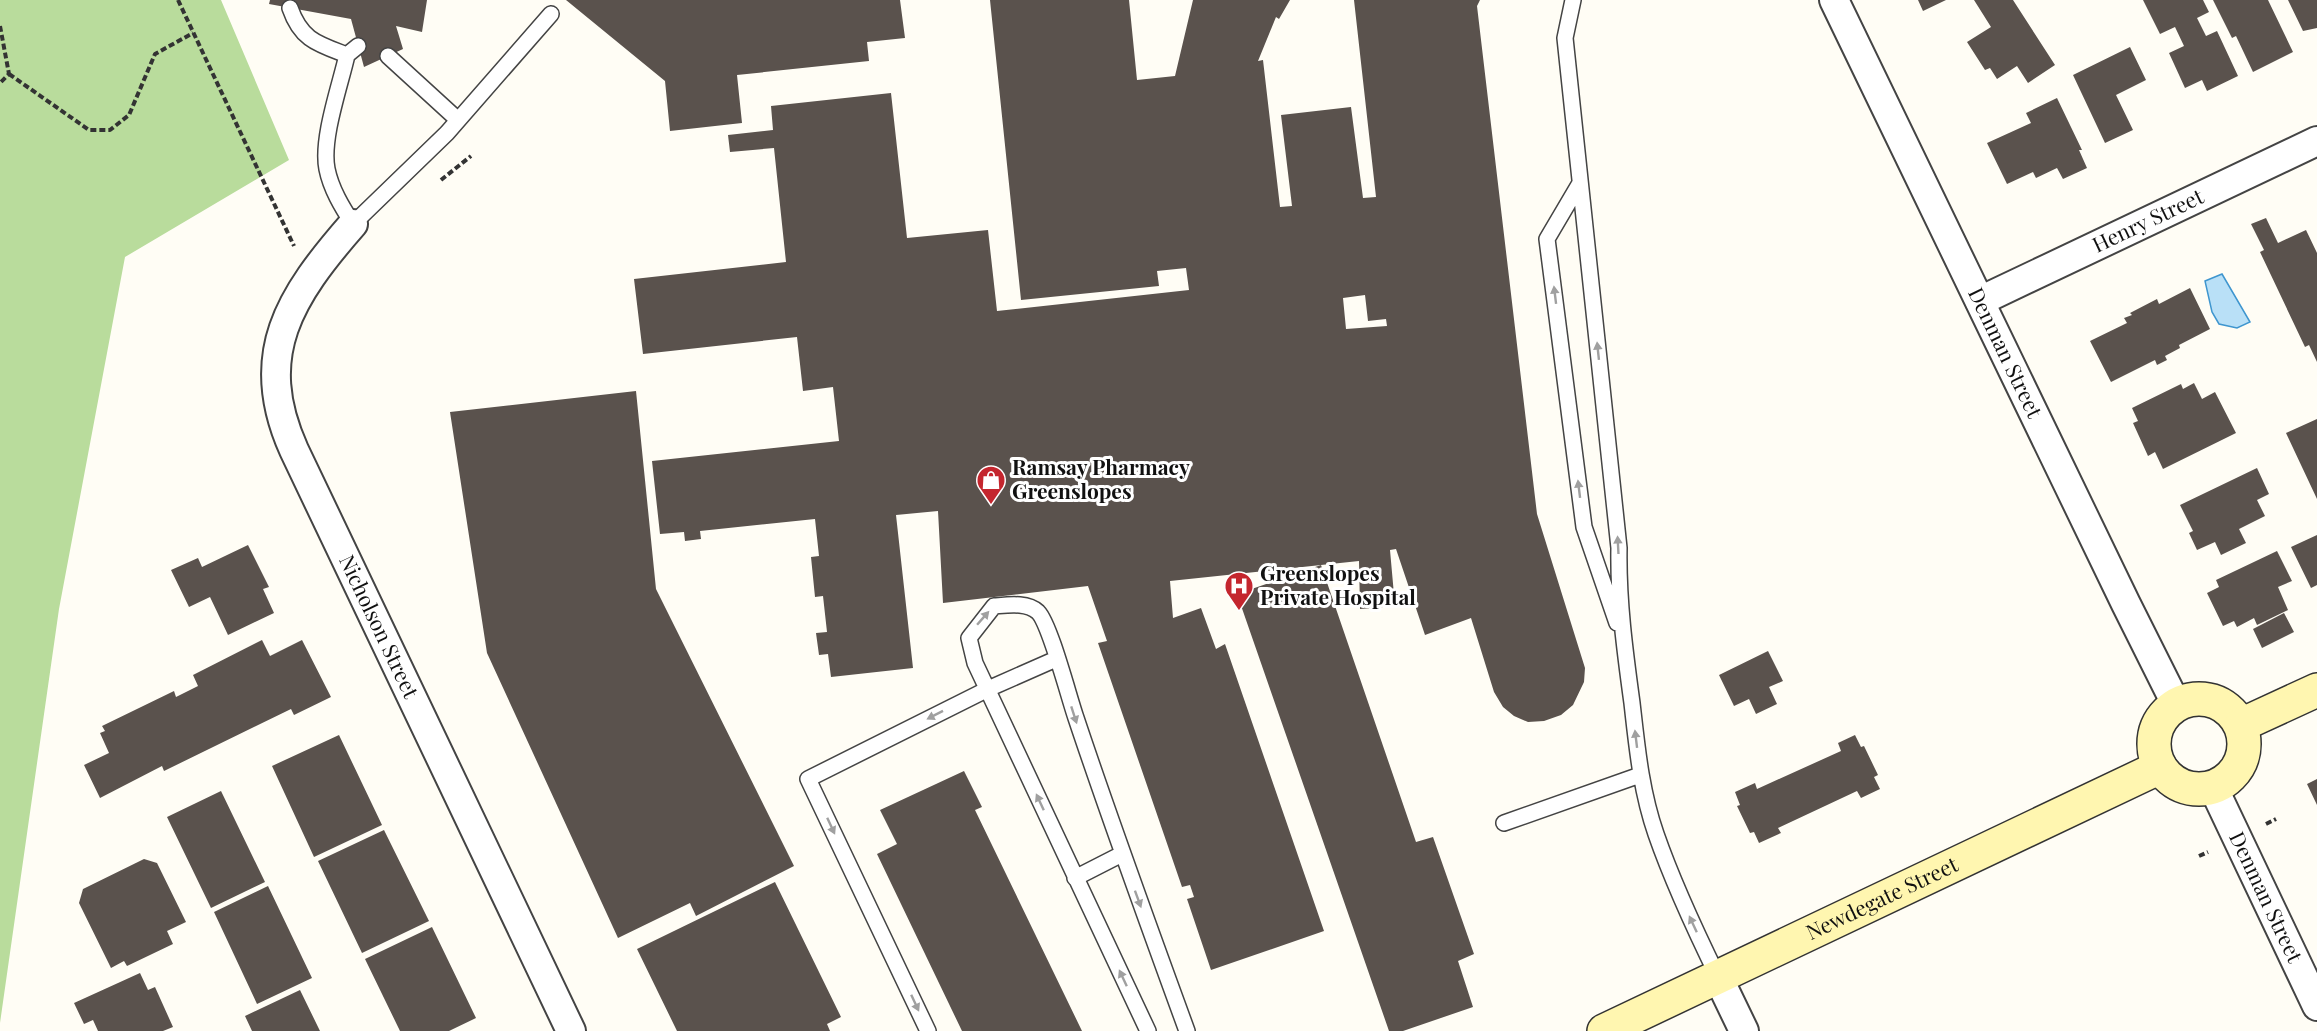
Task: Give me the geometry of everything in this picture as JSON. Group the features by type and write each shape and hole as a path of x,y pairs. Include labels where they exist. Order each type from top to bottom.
{"street":[{"name":"Denman Street","path":"1834,0 2176,704"},
{"name":"Henry Street","path":"1980,301 2317,141"},
{"name":"Nicholson Street","path":"353,224 297,296 285,326 274,374 279,415 571,1031"},
{"path":"2241,725 2317,690"},
{"path":"2191,699 2220,703 2241,725 2244,740 2243,755 2237,769 2226,780 2213,787 2198,789 2183,786 2170,778 2160,767 2155,753 2158,725 2176,704 2191,699"},
{"name":"Newdegate Street","path":"1604,1031 2160,767"},
{"name":"Denman Street","path":"2213,787 2317,1006"},
{"path":"1718,977 1744,1031"}],"lane":[{"path":"1573,0 1565,38 1619,548 1618,573 1640,775 1656,834 1688,914 1718,977"},
{"path":"290,8 296,25 313,42 353,51 328,140 327,168 338,201 353,224 458,120 551,14"},
{"path":"388,56 458,120"},
{"path":"1580,183 1547,239 1584,527 1625,645"},
{"path":"1148,1031 975,663 969,638 994,606 1016,604 1037,611 1047,625 1056,659 1122,854 1186,1031"},
{"path":"928,1031 808,779 988,689 1056,659"},
{"path":"1504,823 1640,775"},
{"path":"1075,878 1122,854"}],"path":[{"path":"178,0 299,255"},
{"path":"0,26 9,74 89,130 110,130 129,115 155,54 193,33"},
{"path":"0,83 9,74"},
{"path":"441,180 471,156"}],"green space":[{"path":"0,0 221,0 289,160 125,257 59,609 0,1023"}],"water":[{"path":"2222,274 2250,322 2237,328 2219,324 2212,312 2205,281"}],"building":[{"path":"270,0 427,0 422,32 396,26 403,49 364,67 351,19 269,4"},
{"path":"566,0 900,0 905,38 867,42 869,61 737,75 742,123 670,131 665,81"},
{"path":"990,0 1129,0 1137,80 1175,76 1193,0 1290,0 1279,19 1276,17 1258,61 1263,60 1280,207 1292,206 1281,115 1351,107 1363,198 1376,197 1354,0 1480,0 1477,6 1537,514 1585,668 1584,682 1573,705 1561,715 1544,721 1528,722 1514,716 1503,707 1494,692 1471,618 1425,635 1396,549 1390,550 1395,606 1360,609 1359,561 1170,581 1173,618 1201,608 1216,649 1225,644 1324,931 1211,970 1187,899 1194,897 1190,885 1182,887 1098,643 1107,641 1088,586 943,603 938,511 896,515 913,668 831,677 828,654 819,655 816,633 827,632 823,596 815,597 811,557 819,556 815,519 700,531 701,539 685,541 684,532 660,534 652,461 839,441 833,387 803,391 797,337 643,354 634,279 786,262 774,148 730,152 728,135 773,130 771,106 891,93 907,238 988,230 997,311 1189,290 1186,268 1157,271 1159,286 1021,300","holes":["1365,295 1368,321 1386,319 1387,326 1346,329 1343,298"]},
{"path":"1918,0 1946,0 1923,11"},
{"path":"1974,0 2013,0 2055,65 2028,83 2017,66 1997,79 1990,68 1985,70 1967,42 1991,27"},
{"path":"2143,0 2203,0 2209,12 2197,18 2206,36 2217,31 2238,76 2207,91 2202,80 2185,88 2169,53 2184,46 2175,27 2160,34"},
{"path":"2213,0 2268,0 2293,52 2253,72 2236,36 2232,38"},
{"path":"2288,0 2317,0 2317,28 2303,31"},
{"path":"2130,47 2146,80 2116,95 2133,130 2105,143 2073,75"},
{"path":"2057,98 2082,150 2079,150 2087,168 2063,179 2057,168 2036,178 2033,172 2007,184 1987,143 2031,123 2026,113"},
{"path":"2266,218 2278,243 2306,230 2317,253 2317,362 2309,345 2305,347 2260,252 2264,250 2251,224"},
{"path":"2190,288 2210,329 2179,345 2180,348 2165,356 2167,360 2157,365 2155,360 2111,382 2090,341 2127,323 2124,318 2132,315 2130,313 2157,299 2159,304"},
{"path":"2194,383 2202,399 2215,392 2236,433 2163,469 2155,452 2148,456 2133,423 2138,421 2132,408 2181,384 2183,389"},
{"path":"636,391 656,589 794,866 696,916 690,903 618,938 487,653 450,412"},
{"path":"2317,419 2317,499 2286,433"},
{"path":"2257,468 2269,494 2257,500 2265,516 2239,529 2246,543 2221,555 2215,542 2197,550 2189,533 2193,531 2180,505"},
{"path":"2317,535 2317,585 2311,588 2291,547"},
{"path":"248,545 269,587 263,589 274,613 228,635 210,597 189,607 171,570 198,558 202,567"},
{"path":"2277,551 2292,581 2278,587 2288,610 2257,625 2254,618 2237,627 2234,621 2223,626 2207,593 2219,587 2216,580"},
{"path":"1321,565 1416,842 1433,837 1474,954 1458,961 1473,1007 1403,1031 1389,1031 1237,594"},
{"path":"2284,613 2294,632 2262,648 2253,629"},
{"path":"262,640 270,656 302,640 331,697 294,715 291,709 164,771 162,766 100,798 84,765 109,753 100,733 105,731 102,726 174,691 176,697 198,686 193,675"},
{"path":"1768,651 1783,681 1769,687 1777,704 1756,714 1749,699 1734,706 1719,675"},
{"path":"339,735 382,825 314,857 272,766"},
{"path":"1855,735 1861,747 1864,746 1878,775 1874,777 1880,789 1861,798 1857,791 1778,828 1781,833 1759,843 1754,832 1750,833 1737,806 1740,805 1735,792 1755,783 1757,789 1841,751 1838,743"},
{"path":"964,771 982,807 975,810 1082,1031 962,1031 877,854 897,844 880,810"},
{"path":"2317,779 2317,805 2307,784"},
{"path":"221,791 265,882 211,908 167,817"},
{"path":"384,830 429,921 362,953 318,861"},
{"path":"144,859 157,863 186,922 167,931 173,944 127,966 124,961 111,968 79,903 83,889"},
{"path":"775,882 841,1017 827,1024 830,1031 677,1031 637,949"},
{"path":"268,886 312,978 257,1004 214,912"},
{"path":"432,927 476,1018 449,1031 400,1031 365,959"},
{"path":"140,973 148,990 155,987 173,1027 163,1031 98,1031 93,1020 84,1024 74,1003"},
{"path":"300,990 320,1031 252,1031 245,1016"}],"place":[{"name":"Ramsay Pharmacy Greenslopes","path":"991,506"},
{"name":"Greenslopes Private Hospital","path":"1239,612"}]}
